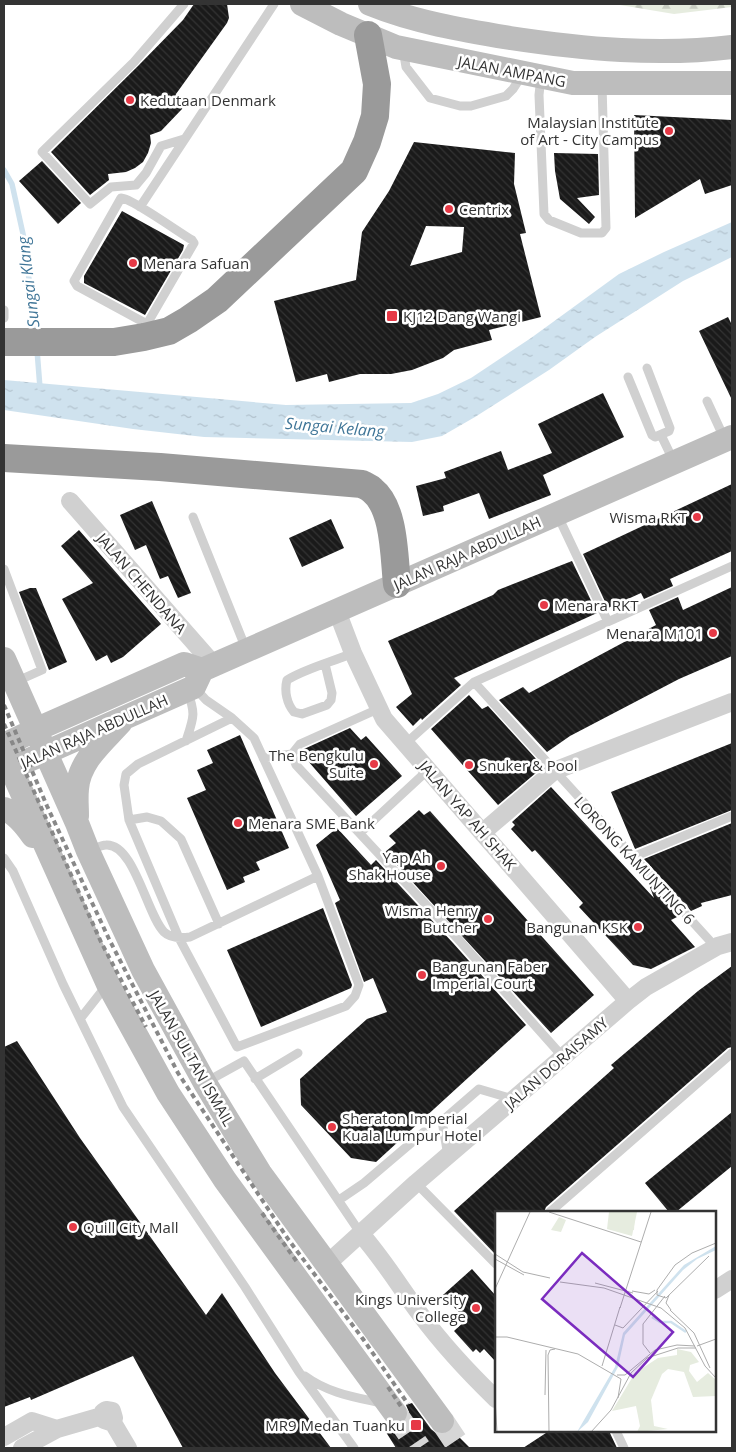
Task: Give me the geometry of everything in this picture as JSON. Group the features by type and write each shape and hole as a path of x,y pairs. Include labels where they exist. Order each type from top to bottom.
{"highway":[{"path":"4,342 114,342 144,337 169,330 188,320 216,300 354,171 367,142 375,116 377,84 368,35"},
{"path":"4,458 160,467 362,484 373,490 388,515 397,584"}],"main road":[{"name":"JALAN AMPANG","path":"302,4 368,35 403,48 573,83 732,83"},
{"name":"JALAN AMPANG","path":"370,4 444,26 550,44 639,50 705,50 732,47"},
{"name":"JALAN RAJA ABDULLAH","path":"6,764 44,752 127,716 247,650 728,438"},
{"name":"JALAN SULTAN ISMAIL","path":"4,659 88,851 143,970 205,1083 260,1173 442,1421"},
{"name":"JALAN RAJA ABDULLAH","path":"4,745 184,664 199,678"},
{"path":"77,823 77,788 80,774 87,760 127,716"},
{"path":"6,764 108,984 168,1093 225,1180 392,1409"},
{"path":"4,809 9,810 25,825 54,864"}],"street":[{"name":"JALAN CHENDANA","path":"70,501 199,678"},
{"name":"JALAN YAP AH SHAK","path":"337,611 353,653 384,719 628,1001"},
{"path":"483,832 554,771 732,702"},
{"name":"JALAN DORAISAMY","path":"327,1264 416,1183 628,1001 646,987 725,944"},
{"path":"361,1234 374,1249 420,1314 458,1361 495,1398"},
{"path":"716,1289 732,1279"},
{"path":"22,1448 58,1429 107,1418 128,1448"},
{"path":"4,1437 32,1421 58,1429"}],"lane":[{"path":"184,4 134,62 42,152 90,204 111,187 136,185 146,173 157,147 184,139"},
{"path":"140,207 274,4"},
{"path":"403,48 406,67 430,98 460,106 470,106 506,96 532,74 539,95 544,214 550,220 581,233 602,233 606,228 602,84"},
{"path":"121,198 140,207 194,243 149,323 145,325 77,286 74,281 121,198"},
{"path":"4,310 4,318"},
{"path":"628,377 652,435 654,437 661,435 669,431 670,428 647,368"},
{"path":"707,401 728,438"},
{"path":"661,435 674,462"},
{"path":"557,514 608,622"},
{"path":"193,517 247,650"},
{"path":"405,744 474,682 732,566"},
{"path":"4,568 42,670 14,682"},
{"path":"325,664 332,693 331,700 326,705 302,714 294,712 287,698 286,685 288,680 325,664 353,653"},
{"path":"199,678 206,700 232,718 254,738 318,876 359,985 355,996 346,1006 237,1047"},
{"path":"186,741 194,715 193,706 199,678"},
{"name":"LORONG KAMUNTING 6","path":"474,682 711,942 725,944"},
{"path":"263,758 292,754 300,744 378,709"},
{"path":"232,718 138,764 126,774 124,785 129,820 179,938 244,1061 361,1234"},
{"path":"292,754 296,766 458,939 562,1057"},
{"path":"360,833 428,770"},
{"path":"129,820 147,816 161,821 181,839 219,924"},
{"path":"632,857 732,816"},
{"path":"88,851 107,844 118,847 131,865 155,919 165,933 179,938 190,937 318,876"},
{"path":"4,858 13,871 58,974 124,1107 245,1287 299,1372 354,1448"},
{"path":"80,1019 108,984"},
{"path":"255,1079 298,1053"},
{"path":"551,1211 732,1053"},
{"path":"205,1083 244,1061"},
{"path":"448,1156 442,1122 479,1089 514,1099"},
{"path":"339,1200 364,1183 424,1132"},
{"path":"416,1183 495,1262"},
{"path":"299,1372 318,1386 330,1391 392,1409"},
{"path":"616,1432 624,1448"}],"green space":[{"path":"614,4 732,4 732,7 674,14"}],"water":[{"name":"Sungai Kelang","path":"732,222 732,257 683,281 595,337 549,370 442,436 412,442 204,437 133,429 4,410 4,380 286,405 411,403 438,394 471,378 531,338 619,274"}],"building":[{"path":"194,4 227,4 229,18 176,94 183,104 182,109 161,131 150,135 151,143 143,162 126,172 108,174 109,180 90,195 51,152 183,20"},
{"path":"634,115 732,120 732,185 705,194 700,179 635,218"},
{"path":"414,142 515,153 514,184 526,233 520,234 541,317 489,330 492,340 454,350 443,358 412,370 391,374 360,374 329,382 327,374 296,382 274,301 356,280 362,232 389,191","holes":["426,226 464,227 462,252 410,266"]},
{"path":"554,153 598,154 599,195 577,198 595,217 589,224 560,199"},
{"path":"42,161 81,203 58,224 19,181"},
{"name":"Menara Safuan","path":"122,211 184,245 183,250 145,315 84,283 84,276"},
{"path":"728,317 732,325 732,400 699,331"},
{"path":"603,393 624,437 543,475 551,495 489,519 479,493 443,506 444,511 423,516 416,486 446,478 444,472 501,451 508,470 552,453 538,424"},
{"name":"Wisma RKT","path":"732,484 732,551 670,579 673,586 644,599 641,593 608,608 583,554"},
{"path":"152,501 191,593 178,598 168,576 160,579 146,545 135,550 120,515"},
{"path":"331,519 344,548 302,567 289,538"},
{"path":"79,530 161,624 123,657 111,663 107,655 96,661 62,599 93,583 61,546"},
{"path":"572,561 597,613 454,678 461,685 413,726 396,707 412,694 388,641 493,595 498,590"},
{"path":"732,587 732,656 679,679 570,736 547,752 499,700 523,687 529,693 656,625 649,610 678,597 683,610"},
{"path":"36,588 67,662 49,670 19,592"},
{"path":"469,695 482,709 488,706 537,760 531,764 537,772 498,805 431,729"},
{"path":"350,728 361,740 366,736 402,776 356,816 301,753 304,749"},
{"name":"Menara SME Bank","path":"240,735 289,848 256,862 260,870 243,877 245,882 227,890 187,798 206,790 197,770 213,763 207,750"},
{"path":"732,743 732,810 635,849 611,792"},
{"path":"551,787 654,898 648,882 679,916 671,920 695,947 651,969 633,965 579,907 583,903 535,850 532,852 511,829 515,825 512,822"},
{"path":"419,810 424,815 430,811 594,995 551,1033 385,852 396,843 389,836"},
{"path":"732,823 732,895 701,903 702,906 691,911 644,859"},
{"path":"337,828 371,865 376,860 526,1025 376,1162 351,1158 301,1105 300,1079 367,1019 387,1012 373,978 364,982 335,903 340,900 316,845"},
{"path":"323,908 352,985 351,988 261,1027 227,950"},
{"path":"732,966 732,1047 728,1048 546,1207 544,1211 495,1211 495,1254 454,1211 614,1068 611,1065 698,991"},
{"name":"Quill City Mall","path":"17,1041 80,1138 206,1315 222,1293 275,1373 331,1448 183,1448 133,1356 31,1400 30,1397 4,1407 4,1047"},
{"path":"732,1112 732,1166 677,1211 668,1211 645,1183"},
{"name":"Kings University College","path":"472,1269 495,1295 495,1361 484,1349 480,1353 476,1349 473,1352 454,1331 466,1320 443,1295"},
{"name":"MR9 Medan Tuanku","path":"412,1403 436,1433 444,1435 452,1430 470,1448 396,1448 384,1429 388,1424 396,1427 403,1424 408,1418 409,1412 406,1405"},
{"path":"547,1432 609,1432 617,1448 523,1448"}],"waterway":[{"name":"Sungai Klang","path":"4,170 12,184 25,243 35,334"},
{"name":"Sungai Klang","path":"37,350 40,388"}],"tunnel":[{"path":"395,1413 419,1448"},
{"path":"442,1421 460,1448"}],"railway":[{"path":"4,705 47,806 109,939 178,1073 288,1239 363,1339 408,1404"},
{"path":"4,724 101,942 146,1027"},
{"path":"262,1213 297,1262"},
{"path":"388,1387 402,1408"}],"place":[{"name":"Kedutaan Denmark","path":"130,100"},
{"name":"Malaysian Institute of Art - City Campus","path":"669,131"},
{"name":"Centrix","path":"449,209"},
{"name":"Menara Safuan","path":"133,263"},
{"name":"KJ12 Dang Wangi","path":"392,316"},
{"name":"Wisma RKT","path":"697,517"},
{"name":"Menara RKT","path":"544,605"},
{"name":"Menara M101","path":"713,633"},
{"name":"The Bengkulu Suite","path":"374,764"},
{"name":"Snuker & Pool","path":"469,765"},
{"name":"Menara SME Bank","path":"238,823"},
{"name":"Yap Ah Shak House","path":"441,866"},
{"name":"Wisma Henry Butcher","path":"488,919"},
{"name":"Bangunan KSK","path":"638,927"},
{"name":"Bangunan Faber Imperial Court","path":"422,975"},
{"name":"Sheraton Imperial Kuala Lumpur Hotel","path":"332,1127"},
{"name":"Quill City Mall","path":"73,1227"},
{"name":"Kings University College","path":"476,1308"},
{"name":"MR9 Medan Tuanku","path":"416,1425"}]}
